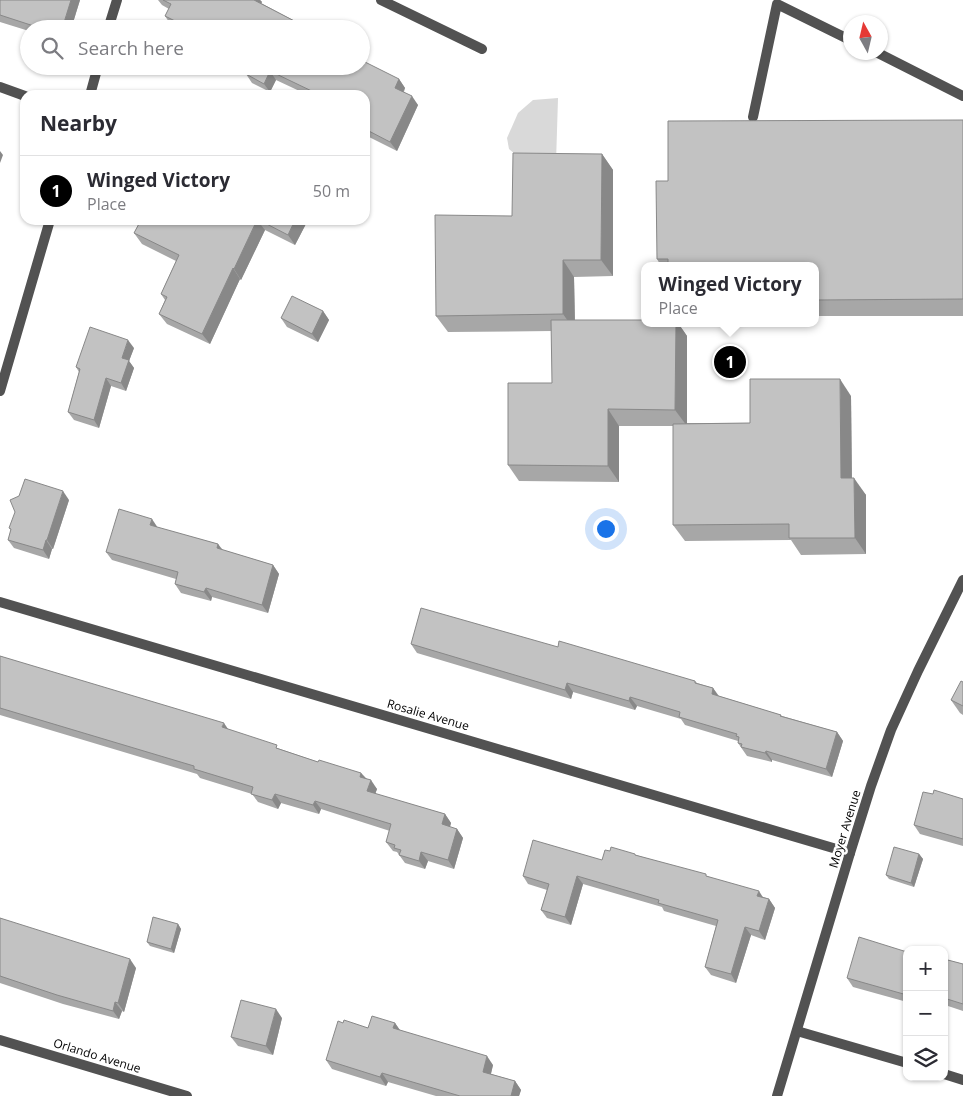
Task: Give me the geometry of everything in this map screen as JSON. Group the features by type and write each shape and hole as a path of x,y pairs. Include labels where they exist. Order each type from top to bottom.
{"street":[{"path":"111,20 117,0"},
{"path":"381,0 482,50"},
{"path":"753,116 777,4 843,37"},
{"path":"888,58 963,96"},
{"path":"91,90 96,75"},
{"path":"0,87 20,94"},
{"path":"0,391 49,225"},
{"name":"Moyer Avenue","path":"777,1096 850,853 891,730 963,580"},
{"name":"Rosalie Avenue","path":"0,602 850,853"},
{"path":"797,1031 903,1062"},
{"name":"Orlando Avenue","path":"0,1040 187,1096"},
{"path":"948,1075 963,1080"}],"shaded area":[{"path":"558,98 556,162 524,162 509,149 507,138 518,113 533,100"}],"building":[{"path":"0,0 71,0 65,20 20,20 20,22 0,15"},
{"path":"163,0 254,0 292,20 173,20 165,16 171,4"},
{"path":"370,64 399,79 395,88 412,96 390,142 370,132 370,90 310,90 278,75 370,75"},
{"path":"248,75 268,75 264,84"},
{"path":"963,120 963,299 819,300 819,262 668,262 668,259 657,259 656,181 668,181 668,121"},
{"path":"513,153 602,154 601,260 563,260 563,314 436,316 435,215 512,216"},
{"path":"138,225 255,225 202,334 159,314 167,297 161,294 179,255 134,233"},
{"path":"269,225 293,225 288,235"},
{"path":"292,296 323,311 312,334 281,318"},
{"path":"551,320 641,320 641,327 676,327 675,410 608,409 608,466 508,465 508,383 552,383"},
{"path":"90,327 128,340 122,358 129,360 121,383 106,378 94,420 68,412 80,369 76,367"},
{"path":"750,379 840,379 841,478 854,478 855,538 789,538 789,524 673,525 673,424 750,423"},
{"path":"25,479 63,491 43,550 8,540 11,529 9,528 15,512 10,500 19,496"},
{"path":"119,509 152,519 150,525 218,544 217,548 273,565 262,605 206,588 204,592 175,584 178,572 106,552"},
{"path":"421,608 558,647 559,641 695,681 695,683 713,688 712,694 837,732 826,769 766,751 765,753 741,747 742,744 738,743 739,737 736,736 737,734 679,717 680,712 630,697 629,701 567,683 565,690 411,644"},
{"path":"0,656 224,723 222,727 277,745 276,748 318,762 319,760 361,773 360,777 371,780 367,791 445,814 442,824 457,829 448,860 421,852 419,861 399,855 401,850 394,848 395,845 386,842 391,824 315,801 313,805 275,794 272,800 251,794 253,787 194,769 194,766 0,708"},
{"path":"961,681 963,682 963,706 951,700"},
{"path":"934,790 963,799 963,839 914,825 923,792 933,794"},
{"path":"533,840 602,860 605,850 610,851 611,847 759,891 757,896 769,899 759,931 745,927 731,974 705,967 718,920 658,903 659,900 577,876 565,917 541,910 549,884 523,876"},
{"path":"894,847 919,854 911,883 886,875"},
{"path":"153,917 178,924 171,949 147,942"},
{"path":"0,918 130,959 118,1003 115,1002 113,1011 0,976"},
{"path":"859,937 903,951 903,994 847,978"},
{"path":"948,960 963,964 963,1004 948,999"},
{"path":"241,1000 276,1009 266,1046 231,1037"},
{"path":"372,1016 395,1023 393,1028 487,1056 483,1072 515,1081 511,1096 460,1096 382,1073 380,1077 326,1060 338,1021 343,1023 344,1020 368,1028"}],"place":[{"name":"Winged Victory","path":"730,362"}]}
